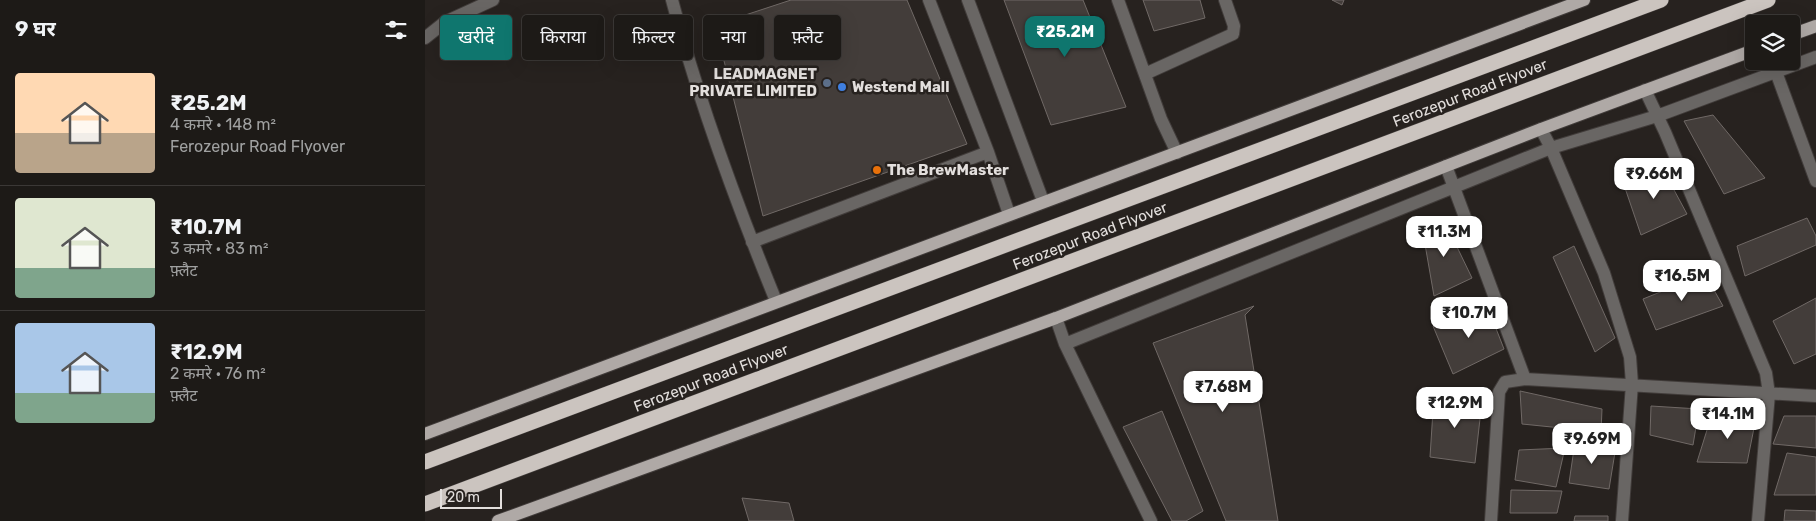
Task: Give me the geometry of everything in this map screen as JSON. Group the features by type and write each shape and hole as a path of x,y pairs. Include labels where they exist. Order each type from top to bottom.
{"highway":[{"name":"Ferozepur Road Flyover","path":"425,462 1661,0"},
{"name":"Ferozepur Road Flyover","path":"425,504 1768,0"}],"main road":[{"path":"425,434 1584,0"},
{"path":"1800,32 1816,26"},
{"path":"498,521 1056,318 1541,129 1745,53"}],"street":[{"path":"426,36 458,15 493,0"},
{"path":"672,0 683,43 752,242 776,301"},
{"path":"929,0 988,152 1009,214"},
{"path":"968,0 1043,201"},
{"path":"1118,0 1161,119 1177,153"},
{"path":"1145,74 1233,34 1234,26 1225,0"},
{"path":"1800,60 1816,56"},
{"path":"1065,344 1551,148 1657,116 1766,70"},
{"path":"1774,70 1816,181"},
{"path":"1645,90 1766,373 1769,394 1758,521"},
{"path":"1541,129 1551,148 1610,291 1629,350 1632,384 1622,521"},
{"path":"752,242 988,152"},
{"path":"1446,166 1525,378"},
{"path":"1056,318 1065,344 1151,521"},
{"path":"1491,521 1499,392 1505,382 1525,378 1816,396"}],"building":[{"path":"791,0 907,0 967,144 763,216 724,60 764,60 764,15 745,15"},
{"path":"1004,0 1083,0 1126,107 1051,125"},
{"path":"1143,0 1200,0 1205,18 1154,31"},
{"path":"1332,0 1344,0 1342,5"},
{"path":"1713,115 1765,178 1724,194 1684,121"},
{"path":"1660,164 1687,214 1641,235 1624,185"},
{"path":"1807,218 1816,236 1816,245 1745,276 1737,246"},
{"path":"1444,220 1472,278 1434,296 1422,227"},
{"path":"1574,246 1615,338 1595,352 1553,257"},
{"path":"1705,274 1723,306 1656,330 1643,299"},
{"path":"1816,298 1816,354 1794,364 1773,321"},
{"path":"1254,306 1245,315 1278,521 1226,521 1153,343"},
{"path":"1488,308 1504,349 1453,374 1433,326"},
{"path":"1520,391 1602,409 1601,432 1522,424"},
{"path":"1434,395 1482,401 1475,463 1430,457"},
{"path":"1651,406 1699,409 1693,445 1650,435"},
{"path":"1162,411 1203,511 1186,521 1172,521 1123,427"},
{"path":"1712,414 1756,418 1747,463 1697,462"},
{"path":"1784,416 1816,416 1816,448 1773,444"},
{"path":"1575,442 1616,446 1609,489 1569,483"},
{"path":"1565,448 1556,487 1515,480 1519,450"},
{"path":"1787,453 1816,457 1816,495 1774,495"},
{"path":"1511,490 1562,491 1557,513 1510,513"},
{"path":"742,498 789,503 794,521 749,521"},
{"path":"1785,510 1816,511 1816,521 1784,521"},
{"path":"1575,516 1608,516 1608,521 1574,521"}],"place":[{"name":"LEADMAGNET PRIVATE LIMITED","path":"827,83"},
{"name":"Westend Mall","path":"842,87"},
{"name":"The BrewMaster","path":"877,170"}]}
